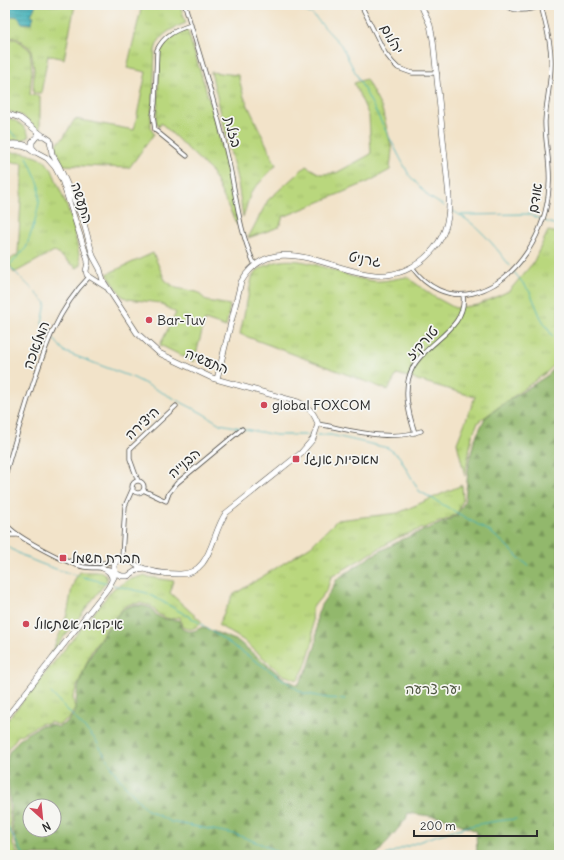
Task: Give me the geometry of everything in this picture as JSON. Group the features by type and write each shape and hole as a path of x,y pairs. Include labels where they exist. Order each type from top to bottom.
{"highway":[{"path":"21,145 33,140"},
{"path":"5,146 21,145 38,152"}],"street":[{"name":"בזלת","path":"185,5 227,152 243,234 249,254 255,265"},
{"name":"יהלום","path":"361,5 385,53 393,64 398,68 412,73 437,73"},
{"name":"גרניט","path":"217,379 241,282 246,274 255,265 267,258 290,255 304,256 362,273 376,275 393,274 412,267 428,256 439,242 446,228 449,213 449,198 432,32 421,5"},
{"path":"504,5 518,10 527,10 541,6"},
{"name":"אודם","path":"412,267 421,278 432,287 444,292 463,294 479,292 496,283 512,270 540,228 545,215 550,186 546,120 552,58 550,41 541,6"},
{"path":"187,156 155,130 153,116 155,103 157,50 160,44 170,34 190,25"},
{"path":"5,113 20,118 49,139 52,154 83,220 93,256 100,269 98,276 91,277 86,271 88,267 94,264 98,266"},
{"path":"30,126 34,134 32,146 38,152 48,151 51,146"},
{"path":"33,140 37,136 43,135"},
{"name":"התעשה","path":"38,152 48,158 62,180 87,257 88,267"},
{"name":"התעשיה","path":"100,272 106,287 137,332 159,353 217,379 298,402 313,412 318,424"},
{"name":"התעשיה","path":"91,277 106,287"},
{"name":"המלאכה","path":"5,476 38,368 53,329 69,300 91,277"},
{"name":"טורקיז","path":"415,433 407,398 410,375 417,361 452,327 459,318 463,305 463,294"},
{"name":"היצירה","path":"138,481 130,459 130,449 176,406"},
{"path":"67,560 96,563 112,562 119,559 128,558 139,566 147,569 179,574 190,573 197,570 206,558 226,513 301,453 313,439 318,424 381,435 399,436 422,431"},
{"name":"הבנייה","path":"143,490 166,501 169,493 177,483 242,429"},
{"path":"5,719 112,582 114,566 119,559 125,506 133,488 133,484 138,481 143,483 143,490 137,492 133,488"},
{"path":"5,523 5,534 18,535"},
{"path":"5,523 18,535 44,550 83,567 110,569 119,576 123,577"},
{"path":"130,574 133,568 131,561"},
{"path":"102,568 110,573 112,582"},
{"path":"108,588 123,577 137,570 147,569"}],"green space":[{"path":"5,5 75,5 64,59 48,55 41,93 33,93 34,69 31,49 17,38 5,37"},
{"path":"142,5 180,5 186,23 166,33 159,40 155,50 151,115 151,129 154,134 129,168 63,165 55,145 63,138 75,119 134,130 146,72 127,68"},
{"path":"187,29 216,122 238,220 237,225 211,171 161,123 159,127 156,121 159,52 167,39 174,34"},
{"path":"5,39 16,39 30,50 32,70 30,95 40,96 40,132 23,116 5,110"},
{"path":"211,72 238,75 244,97 276,165 251,192 243,217 238,183"},
{"path":"366,79 382,109 392,149 390,170 368,182 283,217 279,227 248,238 268,200 306,166 320,174 336,173 371,154 369,116 354,83"},
{"path":"5,117 16,121 23,126 29,137 23,140 5,141"},
{"path":"5,152 25,153 37,157 44,160 52,170 72,219 81,265 77,268 54,251 14,273 8,261 18,254 23,163 5,162"},
{"path":"548,231 559,233 559,360 547,372 478,422 472,436 465,476 457,443 475,397 397,374 388,390 240,334 253,276 257,271 265,266 279,261 292,260 306,262 360,279 374,281 407,277 433,296 455,308 478,305 509,291 533,263"},
{"path":"153,253 165,280 176,288 197,292 207,301 230,305 226,327 205,320 194,362 160,345 176,313 160,303 128,299 122,296 107,274"},
{"name":"יער צרעה","path":"559,363 559,855 477,855 476,831 445,818 408,813 406,819 378,853 374,855 20,855 13,831 6,764 9,752 26,734 42,725 44,726 50,724 58,727 68,722 76,710 78,688 87,664 105,632 122,610 133,605 151,608 159,617 170,620 179,620 181,628 186,631 194,631 202,627 238,641 285,679 298,685 308,668 316,644 317,616 321,605 337,579 373,555 403,539 449,520 455,516 465,500 469,462 474,441 485,418 548,375"},
{"path":"462,485 463,499 458,512 450,518 397,538 331,577 327,590 312,608 313,641 305,667 298,680 283,675 243,640 218,625 233,595 311,546 337,520 398,513"},
{"path":"80,572 102,572 106,576 107,581 50,655 64,624 74,581"},
{"path":"142,576 174,581 170,593 202,622 195,628 188,629 182,627 180,617 170,619 163,617 151,606 140,603 130,604 124,607 108,626 91,652 73,697 75,709 68,720 59,725 50,722 46,724 42,723 18,736 8,749 5,757 5,723 113,589 128,580"},
{"path":"5,776 13,845 18,855 5,855"}],"water":[{"path":"5,5 36,5 31,15 34,16 31,24 22,23 18,17 15,16 5,19"}],"waterway":[{"path":"286,5 312,14 341,45 409,175 429,197 444,206"},
{"path":"5,130 11,132 17,137"},
{"path":"5,270 26,248 39,203 39,184 27,157"},
{"path":"453,211 462,216 478,229 492,243 510,266"},
{"path":"460,215 528,214 542,220"},
{"path":"545,221 559,226"},
{"path":"9,266 46,303 42,324 50,334"},
{"path":"514,272 530,292 541,318 553,337"},
{"path":"52,337 65,352 134,378 202,413 220,424 241,428"},
{"path":"244,429 276,435 312,435"},
{"path":"317,435 331,435 388,448 399,456 419,491 489,531 529,566"},
{"path":"5,544 14,551 39,563 69,573 108,583"},
{"path":"113,585 147,593 195,620 303,693 327,698 345,699"},
{"path":"51,693 95,739 118,777 146,809 171,822 235,834 266,846 283,855"},
{"path":"386,855 450,831 481,824 516,819"},
{"path":"5,823 24,855"}],"place":[{"name":"Bar-Tuv","path":"149,320"},
{"name":"global FOXCOM","path":"264,405"},
{"name":"מאפיות אנגל","path":"296,459"},
{"name":"חברת חשמל","path":"63,558"},
{"name":"איקאה אשתאול","path":"26,624"}]}
